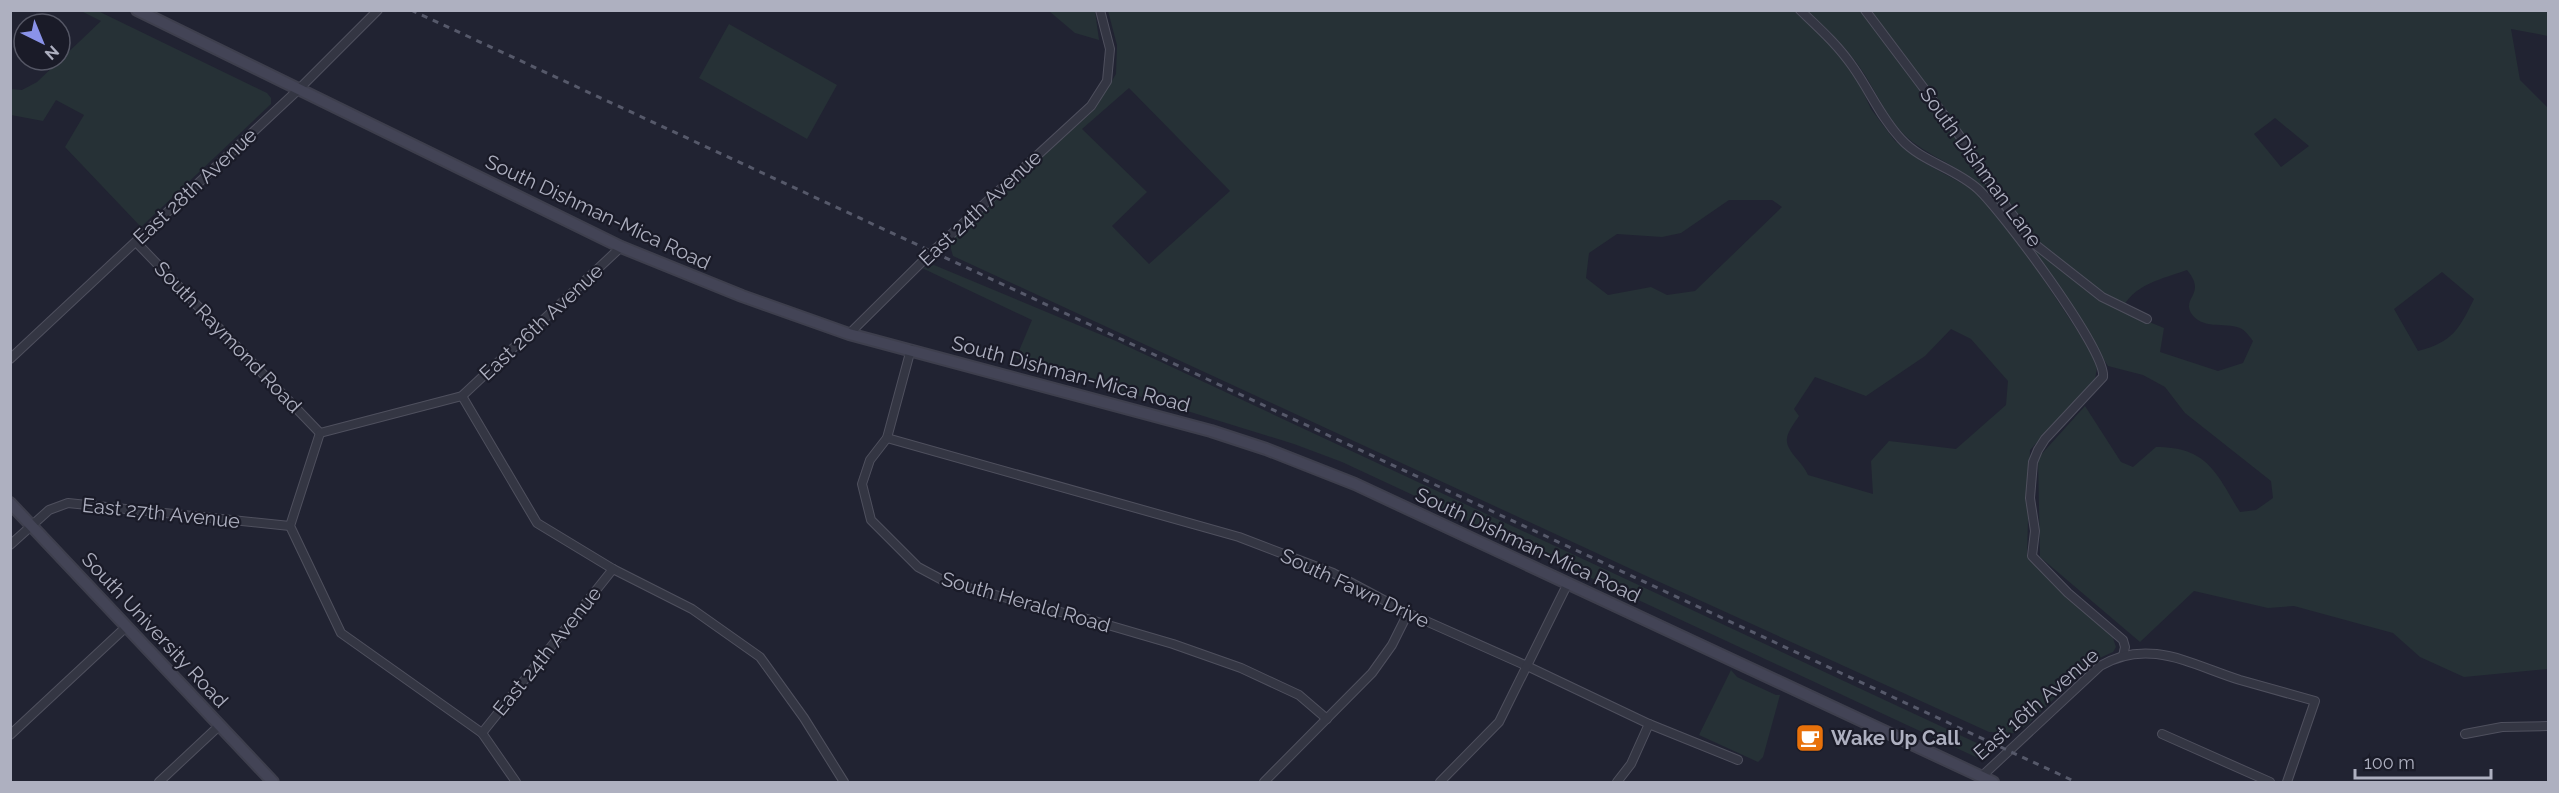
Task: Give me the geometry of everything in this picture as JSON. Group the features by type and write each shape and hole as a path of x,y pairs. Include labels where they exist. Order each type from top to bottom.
{"main road":[{"name":"South Dishman-Mica Road","path":"137,10 621,247 742,296 849,333 1211,431 1266,449 1355,484 1568,583 1978,780 1993,783"},
{"name":"South University Road","path":"10,503 273,783"}],"street":[{"name":"East 28th Avenue","path":"10,359 298,89 378,10"},
{"name":"East 24th Avenue","path":"849,333 932,252 1091,106 1107,81 1110,49 1100,10"},
{"path":"1800,10 1838,47 1903,141 1925,159 1975,187 1986,198 2035,259 2094,349 2102,366 2103,377 2045,439 2033,462 2030,498 2035,531 2032,556 2068,593 2123,640 2125,647 2123,656 2143,652 2179,657 2238,679 2315,701 2287,783"},
{"name":"South Dishman Lane","path":"1865,10 1959,135 2008,209 2037,246 2102,297 2147,319"},
{"name":"South Raymond Road","path":"136,242 320,433"},
{"name":"East 26th Avenue","path":"462,396 621,247"},
{"name":"South Herald Road","path":"911,349 887,438 870,460 862,484 871,520 918,567 946,582 1173,644 1240,668 1299,695 1327,719"},
{"path":"516,783 482,733 341,633 290,526 320,433 462,396 537,523 613,569 692,609 760,657 804,718 844,783"},
{"name":"South Fawn Drive","path":"887,438 1239,537 1333,573 1408,613 1649,724 1738,760"},
{"name":"East 27th Avenue","path":"10,545 49,510 69,503 290,526"},
{"name":"East 24th Avenue","path":"482,733 613,569"},
{"path":"1440,783 1499,722 1568,583"},
{"path":"1264,783 1372,673 1392,645 1408,613"},
{"path":"10,735 126,627"},
{"name":"East 16th Avenue","path":"1978,780 2100,666 2123,656"},
{"path":"1617,783 1631,764 1649,724"},
{"path":"159,783 220,725"},
{"path":"2465,734 2502,727 2548,726"},
{"path":"2162,734 2270,783"}],"shaded area":[{"path":"81,11 98,11 267,93 271,98 271,104 141,227 65,147 84,115 56,100 43,121 11,115 11,89 22,90 37,82 47,72 72,72 72,49 101,21"},
{"path":"1049,11 1095,11 1099,40 1075,33"},
{"path":"1108,11 1794,11 1830,43 1859,83 1871,109 1895,141 1921,161 1974,190 1985,202 2026,253 2091,351 2097,368 2095,379 2030,450 2027,556 2076,605 2112,635 2116,647 2113,652 2093,661 2028,724 2015,733 1989,732 953,256 949,242 1095,109 1116,74 1117,45","holes":["1129,88 1230,191 1149,264 1112,226 1147,192 1082,129","1729,200 1772,200 1782,207 1695,291 1667,295 1651,287 1608,295 1586,278 1589,253 1617,234 1662,237 1681,233","1951,329 1971,339 2008,381 2006,405 1956,449 1889,441 1871,461 1873,494 1808,475 1791,452 1787,438 1799,416 1794,409 1815,377 1866,396 1925,356"]},
{"path":"1807,11 2548,11 2548,36 2511,29 2520,80 2548,108 2548,669 2464,677 2420,657 2393,633 2294,606 2268,608 2194,591 2140,642 2040,557 2038,458 2085,406 2121,462 2133,467 2156,447 2188,452 2199,457 2217,474 2240,512 2256,510 2273,498 2271,481 2185,413 2165,387 2143,375 2108,366 2047,272 1996,205 1969,177 1918,146 1899,129 1852,57","holes":["2275,118 2309,146 2281,167 2254,134","2187,270 2195,285 2189,303 2191,313 2207,324 2240,328 2253,341 2243,363 2218,371 2160,352 2164,328 2122,311 2132,295 2159,280","2442,272 2474,299 2454,333 2447,339 2418,351 2394,309"]},
{"path":"729,24 837,85 807,139 699,78"},
{"path":"934,265 1116,341 1994,751 1985,759 1980,759 1342,462 1294,444 1016,358 1032,320 922,268"},
{"path":"1731,670 1737,677 1780,695 1763,757 1758,762 1699,735"}],"railway":[{"path":"411,10 2076,782"}],"place":[{"name":"Wake Up Call","path":"1810,738"}]}
